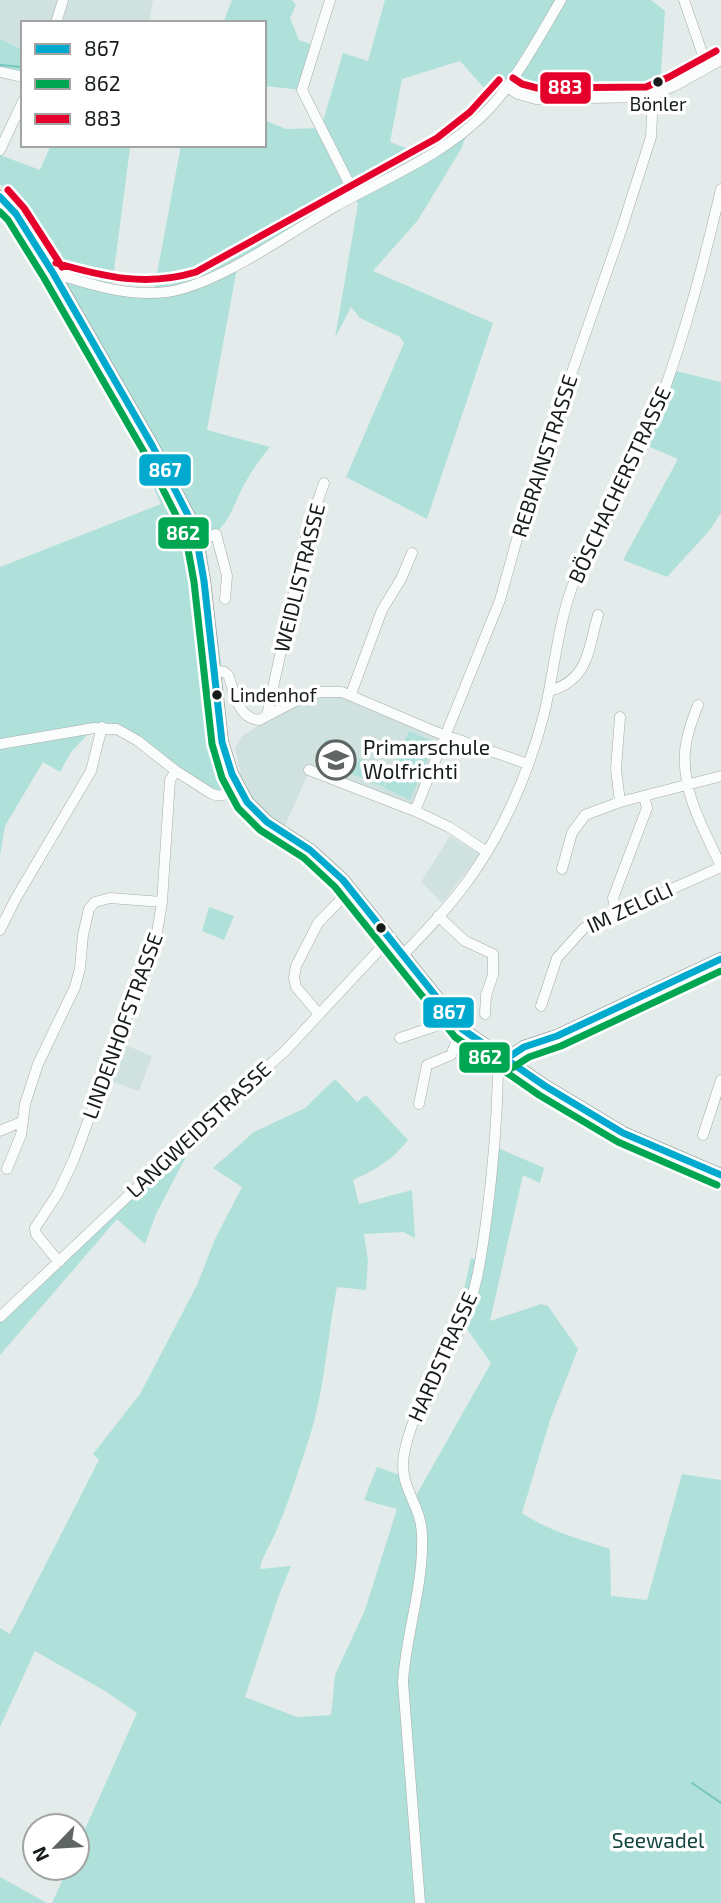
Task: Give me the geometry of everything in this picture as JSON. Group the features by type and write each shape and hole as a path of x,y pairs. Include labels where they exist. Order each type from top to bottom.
{"main road":[{"path":"0,197 24,225 53,273 179,496 197,541 222,742 239,788 260,816 310,850 351,889 462,1029 567,1100 623,1133 721,1175"},
{"path":"506,1059 524,1047 557,1036 721,959"}],"street":[{"path":"57,21 62,0"},
{"path":"330,0 302,90 355,195"},
{"path":"53,273 104,288 150,293 175,290 216,275 456,138 487,111 506,87 561,0"},
{"path":"684,0 707,67"},
{"path":"506,87 536,99 648,97 721,60"},
{"path":"0,72 21,77"},
{"name":"REBRAINSTRASSE","path":"415,811 500,600 528,496 621,231 651,137 652,116 648,97"},
{"path":"0,150 21,105"},
{"name":"BÖSCHACHERSTRASSE","path":"404,954 466,883 487,852 528,764 549,691 555,650 570,591 586,552 623,487 643,444 672,370 721,189"},
{"name":"WEIDLISTRASSE","path":"267,715 307,532 324,482"},
{"path":"197,541 216,534 227,576 225,599"},
{"path":"351,694 382,610 401,579 412,553"},
{"path":"549,691 575,679 584,663 598,615"},
{"path":"214,670 228,675 240,710 245,716 258,720 314,693 351,694 445,735 528,764"},
{"path":"698,705 687,734 687,783 692,803 716,844 721,866"},
{"path":"620,717 616,769 620,802"},
{"path":"0,744 102,727 117,729 218,797 239,788"},
{"path":"0,930 91,771 102,727"},
{"path":"309,769 415,811 449,827 487,852"},
{"name":"LINDENHOFSTRASSE","path":"59,1262 36,1234 35,1228 58,1193 79,1147 156,939 162,902 170,780 176,771"},
{"path":"562,869 572,833 585,815 620,802 721,776"},
{"path":"616,913 614,898 647,808 644,796"},
{"name":"IM ZELGLI","path":"541,1006 557,958 584,928 721,866"},
{"path":"318,1013 296,987 296,967 318,923 351,889"},
{"path":"8,1169 21,1135 25,1104 38,1065 75,987 89,909 95,902 110,898 162,902"},
{"path":"438,916 465,941 493,954 493,975 486,995 485,1014"},
{"name":"LANGWEIDSTRASSE","path":"0,1317 202,1126 286,1051 318,1013 391,937"},
{"path":"400,1038 433,1027 452,1017"},
{"path":"419,1104 427,1065 451,1055 462,1029"},
{"name":"HARDSTRASSE","path":"420,1903 403,1682 404,1660 416,1602 422,1538 421,1520 403,1476 403,1464 412,1425 425,1392 447,1356 477,1280 496,1147 498,1073 506,1059"},
{"path":"703,1135 721,1080"},
{"path":"0,1130 22,1122"}],"shaded area":[{"path":"0,0 153,0 149,21 21,21 21,49 0,39"},
{"name":"Primarschule Wolfrichti","path":"328,691 445,735 415,811 310,770 282,832 267,822 232,774 240,770 235,748 242,736 261,724 267,715"},
{"path":"450,836 480,854 442,903 421,882"},
{"path":"118,1042 152,1056 139,1091 105,1079"}],"green space":[{"path":"232,0 292,0 296,5 290,18 299,40 316,46 302,90 266,86 266,21 224,21"},
{"path":"385,0 651,0 665,11 660,87 648,97 552,100 507,87 496,101 460,61 402,79 390,142 427,156 463,133 466,137 418,220 373,271 493,323 427,519 346,477 404,343 400,337 360,318 351,307 335,338 358,204 355,195 235,264 236,274 207,430 270,447 248,478 230,515 220,529 205,539 222,671 215,670 222,742 239,788 218,797 117,729 94,728 71,752 60,772 43,762 5,826 0,855 0,567 161,504 138,454 152,447 53,273 88,285 154,290 181,147 266,147 266,121 286,129 321,128 343,53 368,61"},
{"path":"0,39 21,49 21,74 0,69"},
{"path":"50,147 130,148 112,286 73,276 49,247 19,202 0,184 0,155 40,170"},
{"path":"672,370 721,382 721,513 709,531 667,577 623,560 678,459 643,444"},
{"path":"409,731 435,742 410,800 384,788"},
{"path":"326,739 347,748 337,772 316,763"},
{"path":"359,758 389,771 383,787 352,774"},
{"path":"209,907 234,916 224,940 202,931"},
{"name":"Seewadel","path":"335,1079 357,1102 366,1095 408,1140 383,1164 353,1180 359,1204 412,1190 415,1238 403,1232 364,1234 368,1261 366,1290 337,1287 322,1383 309,1439 287,1504 260,1569 291,1566 245,1697 297,1717 331,1715 335,1675 365,1610 397,1509 364,1500 377,1467 403,1476 413,1501 491,1363 462,1322 460,1307 471,1258 481,1260 496,1147 544,1168 540,1183 523,1175 490,1321 541,1304 548,1306 578,1349 550,1420 522,1513 553,1530 610,1549 611,1596 647,1600 682,1474 721,1480 721,1903 52,1903 62,1882 91,1882 91,1816 137,1713 105,1691 35,1651 0,1727 0,1628 10,1634 99,1460 93,1454 140,1394 197,1285 215,1239 242,1187 213,1168 254,1132 305,1108"},
{"path":"202,1126 156,1214 145,1244 117,1219 0,1355 0,1317"},
{"path":"0,1877 47,1903 0,1903"}],"waterway":[{"path":"0,65 21,67"},
{"path":"692,1783 721,1803"}],"transit line":[{"name":"883","path":"513,78 537,88 646,87 716,51"},
{"name":"883","path":"56,263 126,278 160,279 196,272 437,138 470,112 499,80"},
{"name":"883","path":"8,190 24,208 62,267"},
{"name":"867","path":"0,197 16,214 53,273 153,447 190,519 204,581 222,742 232,774 247,802 267,822 310,850 343,880 462,1029 545,1086 623,1133 721,1175"},
{"name":"862","path":"0,212 8,220 44,278 144,452 180,523 194,582 212,744 222,778 238,808 260,830 304,858 335,887 455,1037 539,1095 618,1142 717,1185"},
{"name":"867","path":"506,1059 524,1047 557,1036 721,959"},
{"name":"862","path":"512,1068 529,1057 561,1046 721,971"}],"place":[{"name":"Bönler","path":"658,82"},
{"name":"Lindenhof","path":"217,695"},
{"name":"Primarschule Wolfrichti","path":"336,760"}]}
